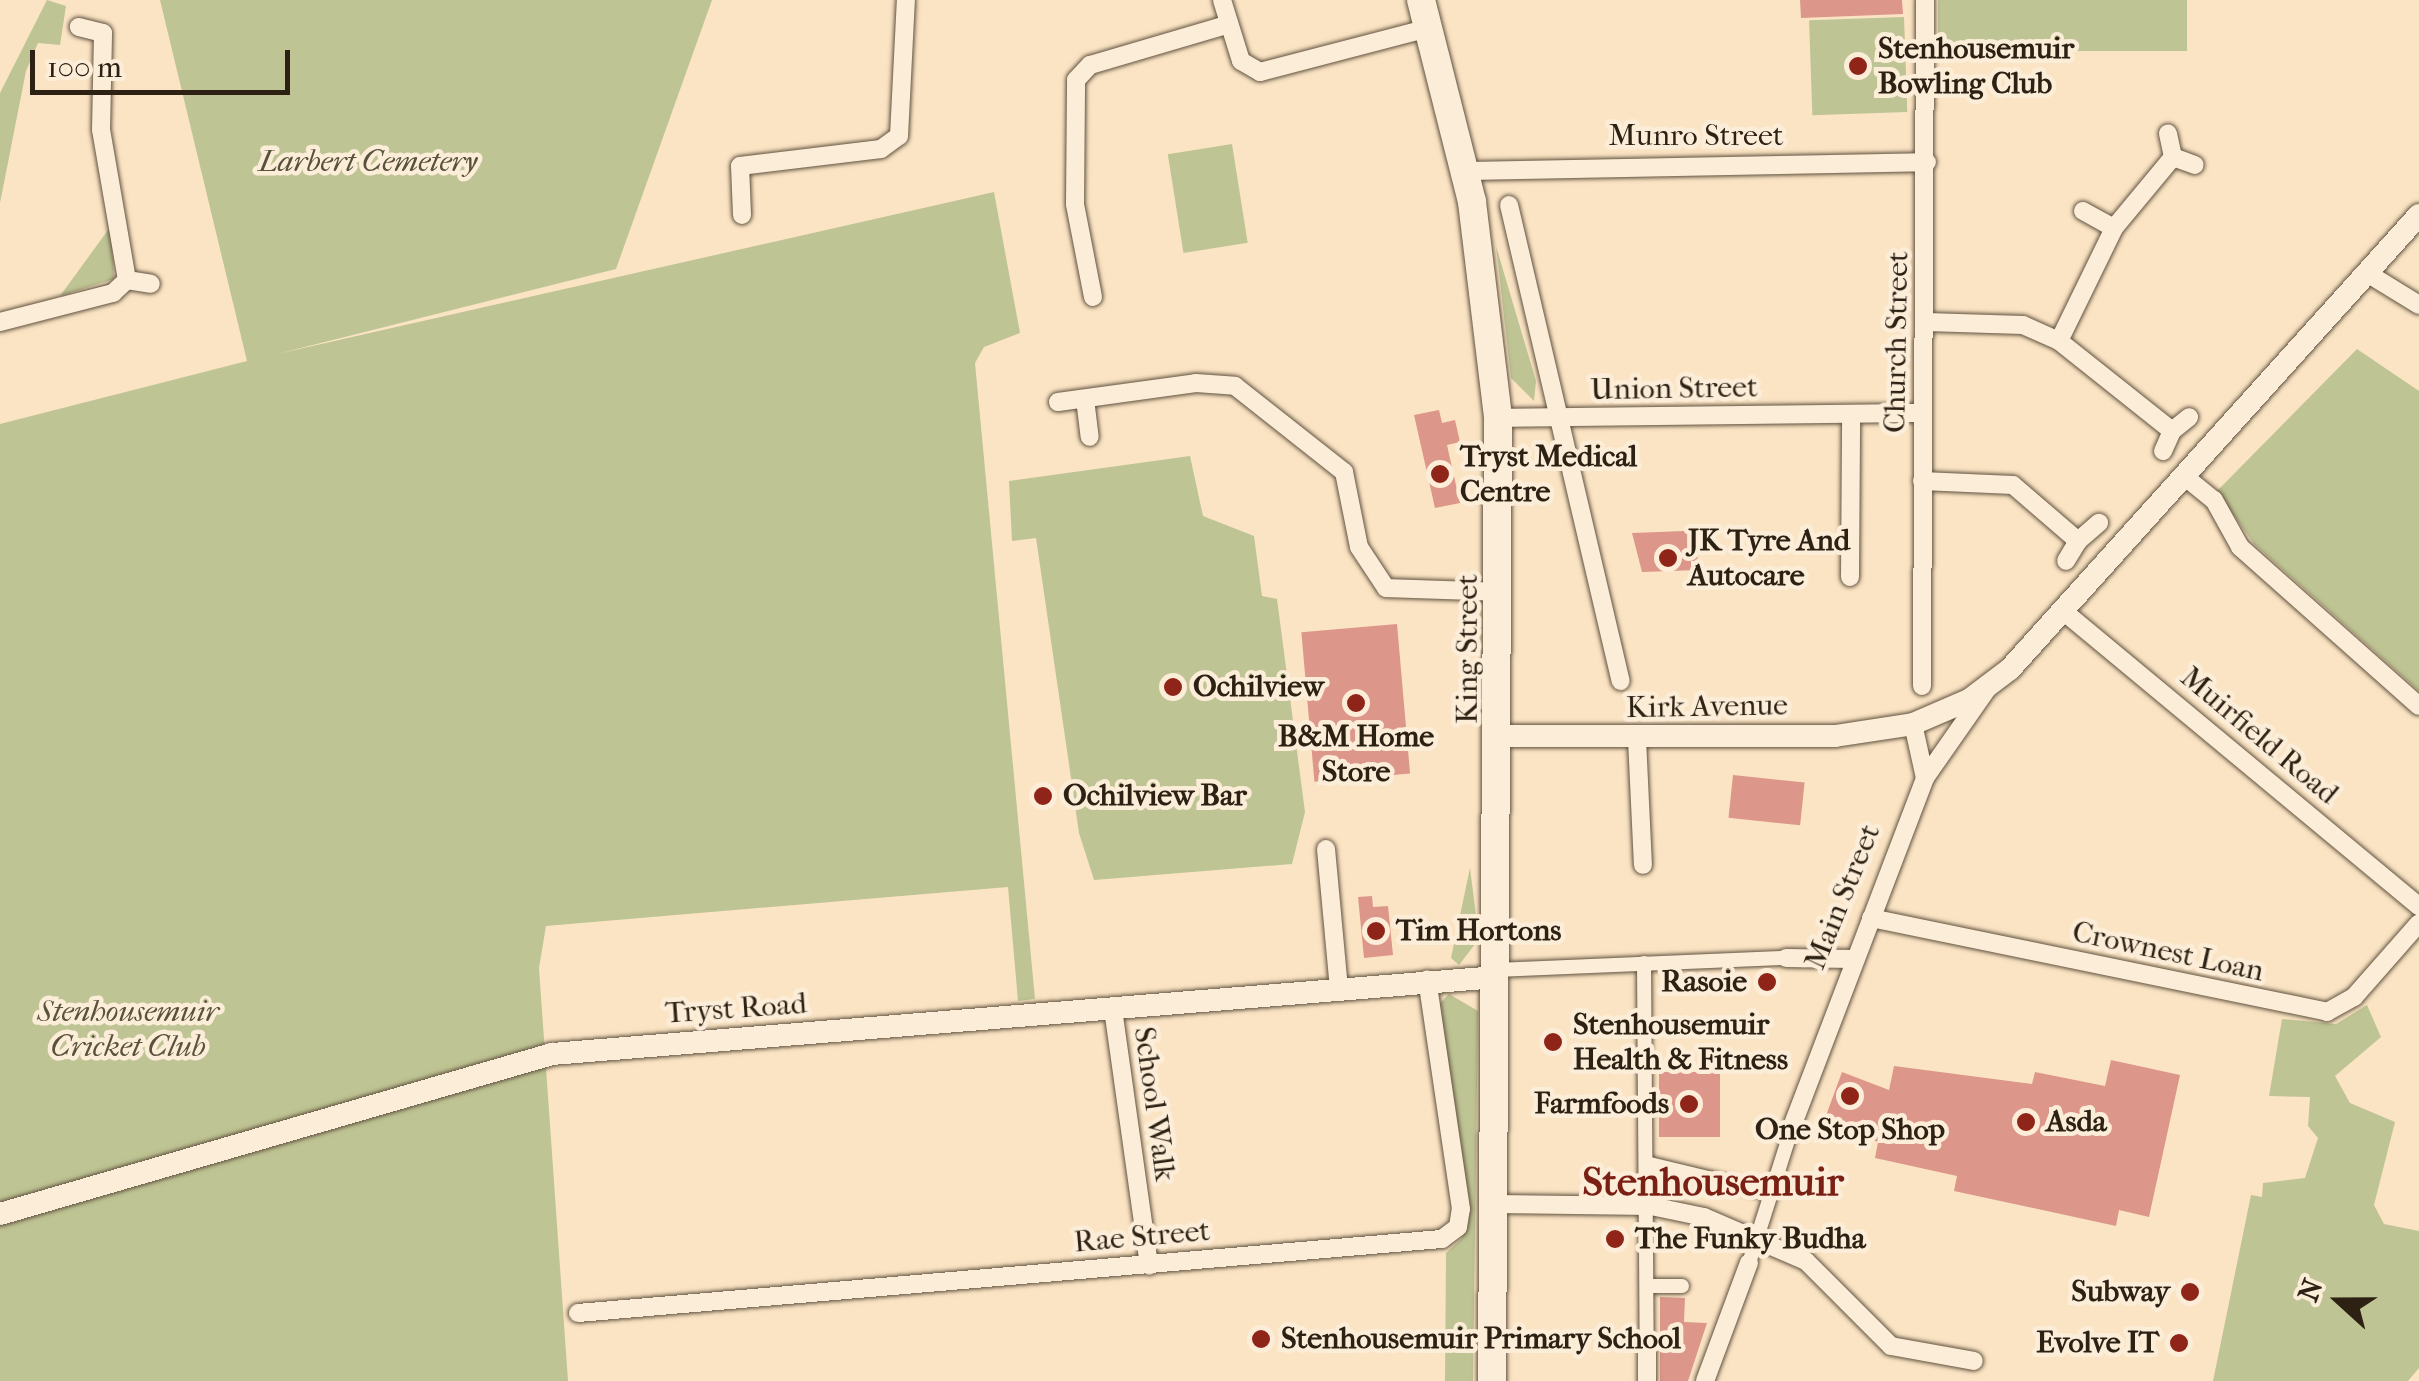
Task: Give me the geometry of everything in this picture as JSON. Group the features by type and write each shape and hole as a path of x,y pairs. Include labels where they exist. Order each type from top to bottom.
{"main road":[{"name":"King Street","path":"1421,0 1465,171 1498,418 1502,592 1492,1381"}],"street":[{"path":"742,215 740,166 882,149 899,136 906,0"},
{"path":"1222,0 1241,61 1260,72 1430,28"},
{"name":"Church Street","path":"1922,686 1928,162 1925,0"},
{"path":"1094,297 1075,204 1076,80 1090,64 1229,24"},
{"path":"79,27 103,33 101,130 128,280"},
{"path":"2059,341 2114,228 2172,158 2168,134"},
{"path":"2172,158 2195,164"},
{"name":"Munro Street","path":"1465,171 1928,162"},
{"path":"1510,205 1565,417 1621,681"},
{"path":"2083,211 2114,228"},
{"name":"Main Street","path":"1705,1381 1853,958 1924,778 1987,688 2413,222"},
{"path":"2367,273 2419,305"},
{"path":"128,280 151,284"},
{"path":"0,322 113,293 128,280"},
{"path":"1926,322 2023,325 2059,341 2172,431"},
{"path":"1058,402 1196,383 1235,386 1344,472 1359,547 1386,588 1502,592"},
{"path":"1085,399 1090,437"},
{"path":"1850,576 1851,414"},
{"name":"Union Street","path":"1498,418 1923,414"},
{"path":"2163,451 2172,431 2189,417"},
{"path":"2184,476 2214,500 2240,547 2419,706"},
{"path":"1922,480 2013,485 2078,541"},
{"path":"2066,562 2078,541 2100,523"},
{"name":"Muirfield Road","path":"2062,610 2419,906"},
{"name":"Main Street","path":"1913,724 1987,688"},
{"path":"1913,724 1924,778"},
{"name":"Kirk Avenue","path":"1500,736 1835,736 1913,724"},
{"path":"1636,739 1644,865"},
{"path":"1326,849 1340,989"},
{"name":"Crownest Loan","path":"1871,918 2327,1012 2354,997 2419,922"},
{"path":"1497,974 1644,963 1853,958"},
{"path":"1644,963 1651,1206 1647,1381"},
{"name":"Tryst Road","path":"0,1214 538,1056 1113,1010 1497,974"},
{"name":"Rae Street","path":"578,1313 1150,1265 1452,1234 1461,1209 1428,980"},
{"name":"School Walk","path":"1113,1010 1150,1265"},
{"path":"1650,1164 1770,1193"},
{"path":"1496,1204 1651,1206 1756,1235 1825,1276 1891,1346 1974,1360"},
{"path":"1649,1286 1682,1286"}],"green space":[{"path":"47,0 66,6 60,45 38,43 26,71 0,203 0,93"},
{"path":"160,0 712,0 616,269 277,354 994,192 1020,333 984,347 975,363 1035,999 1018,1001 1008,887 546,926 539,968 568,1381 0,1381 0,424 247,361"},
{"path":"1938,0 2187,0 2187,51 1938,51"},
{"name":"Stenhousemuir Bowling Club","path":"1904,17 1907,112 1812,115 1809,20"},
{"path":"1232,144 1248,243 1183,253 1168,154"},
{"path":"111,226 114,279 60,296"},
{"path":"1496,246 1536,381 1534,401 1511,378"},
{"path":"2357,349 2419,391 2419,691 2254,544 2217,491"},
{"name":"Ochilview","path":"1190,456 1203,516 1254,536 1262,596 1277,599 1305,812 1292,864 1094,880 1079,833 1036,538 1012,541 1009,481"},
{"path":"1470,868 1479,939 1459,965 1451,958"},
{"path":"1449,994 1478,1011 1473,1381 1445,1381 1446,1253 1462,1238 1469,1212 1439,1004"},
{"path":"2367,1005 2381,1037 2335,1076 2350,1103 2395,1122 2374,1205 2384,1224 2419,1231 2419,1368 2408,1381 2213,1381 2251,1195 2262,1197 2263,1183 2305,1178 2318,1138 2308,1126 2310,1097 2269,1096 2282,1019 2336,1024"}],"building":[{"name":"Stenhousemuir Bowling Club","path":"1800,0 1902,0 1903,14 1801,18"},
{"name":"Tryst Medical Centre","path":"1439,410 1442,423 1455,420 1460,442 1447,445 1460,503 1435,508 1414,415"},
{"name":"JK Tyre And Autocare","path":"1711,530 1712,547 1697,547 1698,570 1642,572 1632,533"},
{"name":"B&M Home Store","path":"1397,624 1410,773 1314,782 1301,632"},
{"path":"1733,775 1805,783 1800,825 1729,818"},
{"name":"Tim Hortons","path":"1372,896 1373,907 1388,906 1393,955 1364,958 1358,897"},
{"name":"Asda","path":"2111,1060 2180,1075 2149,1217 2119,1210 2116,1226 1954,1191 1957,1176 1875,1158 1878,1142 1824,1121 1842,1072 1889,1090 1894,1066 2032,1084 2035,1072 2105,1086"},
{"name":"Farmfoods","path":"1659,1072 1720,1072 1720,1137 1659,1137"},
{"path":"1660,1297 1685,1298 1684,1322 1707,1323 1688,1381 1660,1381"}],"place":[{"name":"Stenhousemuir Bowling Club","path":"1858,66"},
{"name":"Tryst Medical Centre","path":"1440,474"},
{"name":"JK Tyre And Autocare","path":"1668,558"},
{"name":"Ochilview","path":"1173,687"},
{"name":"B&M Home Store","path":"1356,703"},
{"name":"Ochilview Bar","path":"1043,796"},
{"name":"Tim Hortons","path":"1376,931"},
{"name":"Rasoie","path":"1767,982"},
{"name":"Stenhousemuir Health & Fitness","path":"1553,1042"},
{"name":"One Stop Shop","path":"1850,1096"},
{"name":"Farmfoods","path":"1689,1104"},
{"name":"Asda","path":"2026,1122"},
{"name":"The Funky Budha","path":"1615,1239"},
{"name":"Subway","path":"2190,1292"},
{"name":"Stenhousemuir Primary School","path":"1261,1339"},
{"name":"Evolve IT","path":"2179,1343"}],"district":[{"name":"Stenhousemuir","path":"1713,1182"}],"park label":[{"name":"Larbert Cemetery","path":"368,162"},
{"name":"Stenhousemuir Cricket Club","path":"128,1029"}]}
